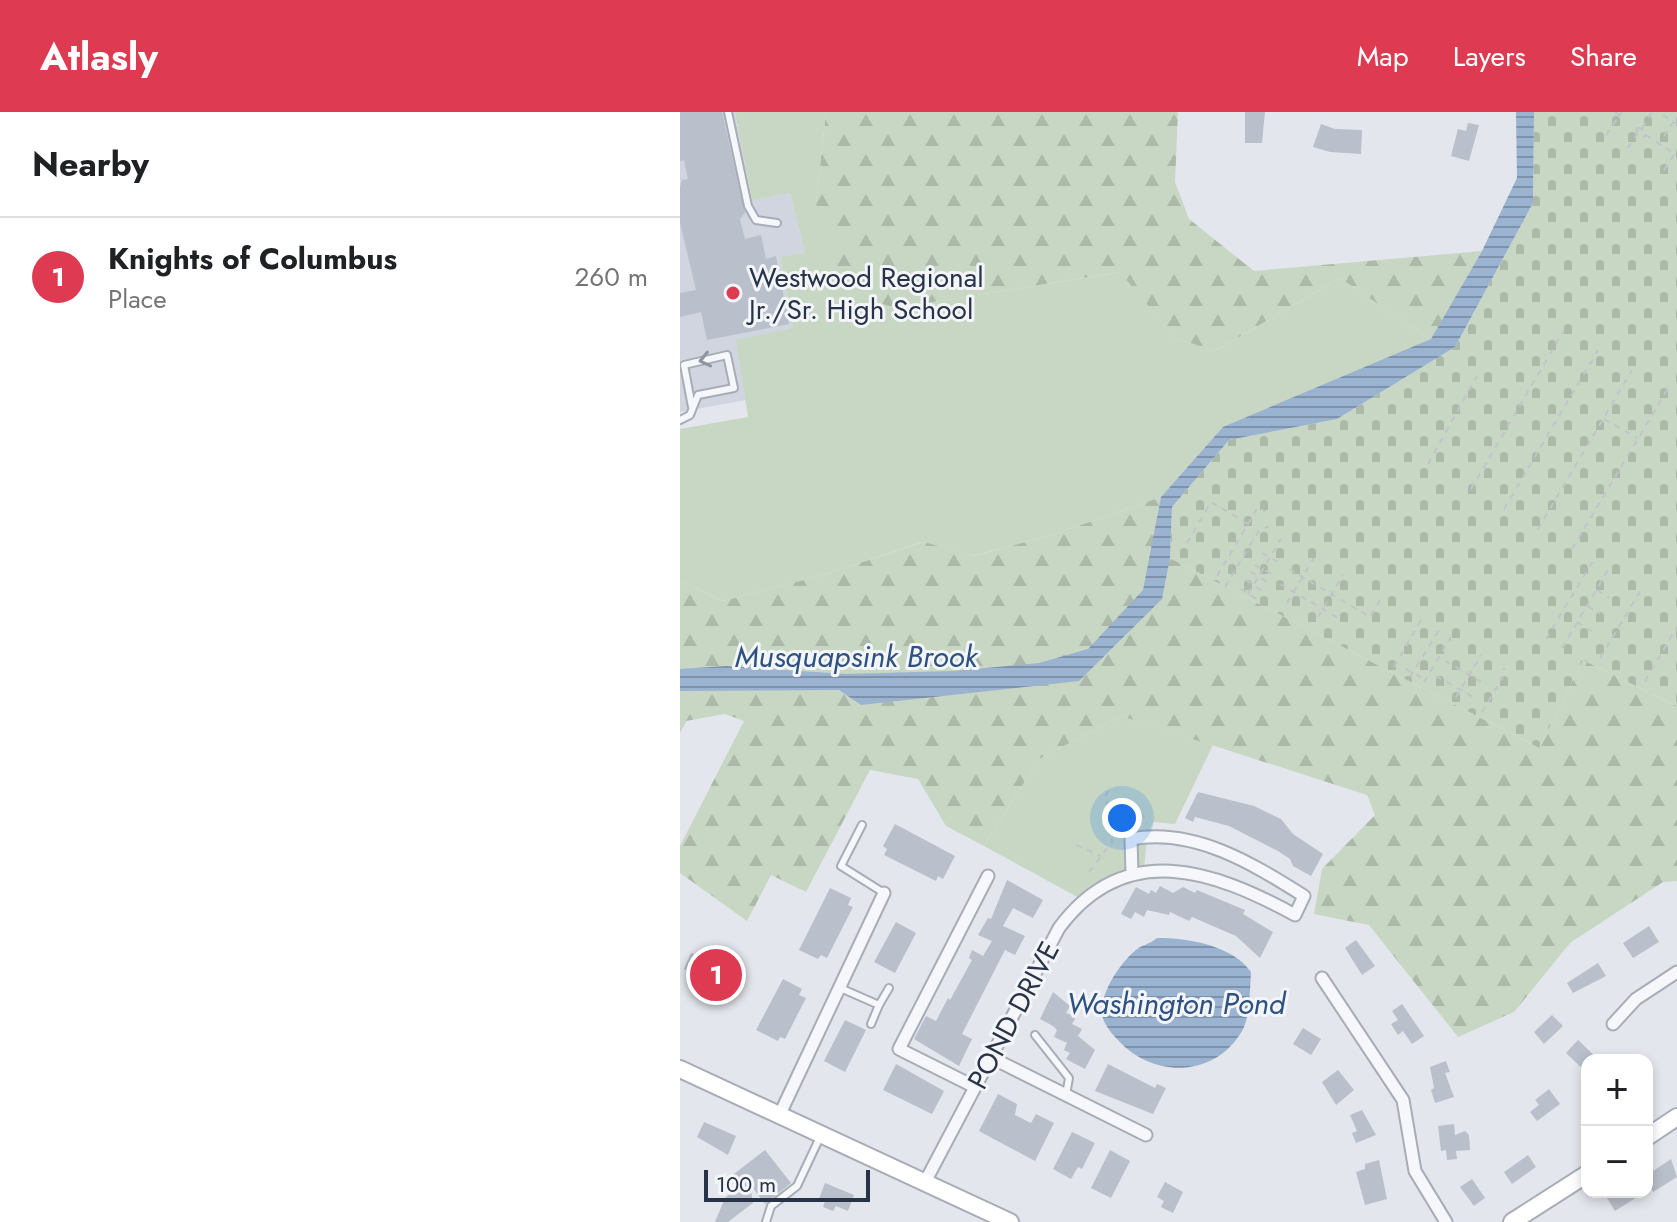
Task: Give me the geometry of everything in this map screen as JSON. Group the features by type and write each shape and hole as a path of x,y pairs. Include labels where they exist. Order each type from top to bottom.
{"main road":[{"path":"680,1069 1010,1222"},
{"path":"1653,1133 1677,1117"},
{"path":"1512,1222 1581,1178"}],"street":[{"name":"POND DRIVE","path":"924,1184 1070,912 1097,889 1132,874 1167,871 1217,878 1260,895 1295,915 1304,896 1250,862 1208,845 1147,836 1131,839 1132,874"},
{"path":"975,1087 899,1049 988,876"},
{"path":"779,1116 884,893"},
{"path":"1613,1024 1636,999 1677,972"},
{"path":"1322,978 1403,1100 1415,1171 1446,1222"},
{"path":"990,1057 1146,1135"}],"lane":[{"path":"728,112 748,206 756,220 777,223"},
{"path":"680,420 690,415 698,395 734,388 727,355 684,365 692,407"},
{"path":"862,825 841,866 884,893"},
{"path":"838,987 879,1005"},
{"path":"871,1024 889,988"},
{"path":"1035,1035 1069,1078 1066,1095"},
{"path":"766,1222 771,1206 797,1186 821,1135"}],"path":[{"path":"1615,112 1624,118"},
{"path":"1628,148 1652,112"},
{"path":"1606,135 1621,114"},
{"path":"1663,115 1675,123"},
{"path":"1664,136 1677,117"},
{"path":"1640,131 1676,152 1664,170"},
{"path":"1471,489 1564,330"},
{"path":"1504,509 1598,350"},
{"path":"1538,529 1632,370"},
{"path":"1428,464 1477,376"},
{"path":"1572,549 1667,390"},
{"path":"1603,419 1638,439"},
{"path":"1187,543 1211,502 1248,524"},
{"path":"1217,576 1258,507 1266,512"},
{"path":"1225,587 1258,532 1269,526"},
{"path":"1248,594 1281,539"},
{"path":"1262,553 1278,562"},
{"path":"1287,603 1314,558"},
{"path":"1546,639 1593,561"},
{"path":"1255,565 1272,574"},
{"path":"1289,569 1370,617 1382,597"},
{"path":"1562,648 1608,570"},
{"path":"1251,572 1267,582"},
{"path":"1318,617 1343,575"},
{"path":"1246,580 1262,591"},
{"path":"1280,584 1340,619"},
{"path":"1241,589 1257,599"},
{"path":"1596,590 1610,598"},
{"path":"1600,658 1641,590"},
{"path":"1587,606 1600,614"},
{"path":"1394,667 1421,620"},
{"path":"1577,622 1592,631"},
{"path":"1645,681 1677,627"},
{"path":"1410,677 1439,630"},
{"path":"1424,682 1451,637"},
{"path":"1456,697 1481,655"},
{"path":"1445,661 1487,685"},
{"path":"1482,712 1504,675 1504,668"},
{"path":"1406,669 1421,677"},
{"path":"1436,676 1475,698"},
{"path":"1089,872 1112,842 1106,800 1110,787"},
{"path":"1106,800 1119,809 1143,815 1147,824"},
{"path":"1076,845 1102,857"}],"shaded area":[{"name":"Westwood Regional Jr./Sr. High School","path":"680,112 735,112 752,200 790,193 805,253 780,258 793,328 746,400 680,412"}],"green space":[{"path":"735,112 826,112 816,204 896,308 1121,272 1175,338 1215,351 1340,278 1431,340 1224,427 1161,497 1055,534 973,556 923,542 823,575 723,601 680,581 680,429 748,417 736,340 793,328 780,257 805,253 790,193 752,200"},
{"path":"826,112 1178,112 1175,182 1189,219 1254,271 1482,251 1431,340 1340,278 1215,351 1175,338 1120,272 896,308 846,293 816,204"},
{"path":"1534,112 1677,112 1677,706 1583,660 1539,748 1170,558 1172,507 1229,440 1337,419 1455,347 1533,203"},
{"path":"1161,497 1170,558 1539,748 1583,660 1677,706 1677,881 1663,882 1570,943 1514,1012 1458,1037 1369,925 1314,914 1322,869 1375,815 1367,795 1121,716 1039,759 984,846 946,826 918,779 870,770 806,892 771,875 747,921 680,873 680,846 744,721 725,714 686,721 680,733 680,581 723,601 823,575 924,542 974,556 1055,534"},
{"path":"1121,716 1213,745 1175,824 1153,822 1147,836 1144,871 1083,900 984,846 1039,759"}],"water":[{"path":"1516,112 1534,112 1533,203 1455,347 1337,419 1229,440 1172,507 1170,558 1162,599 1079,681 861,705 839,690 680,691 680,669 726,666 846,674 953,671 1039,663 1088,649 1143,590 1161,497 1223,427 1431,339 1482,251 1517,178"},
{"name":"Washington Pond","path":"1157,938 1195,942 1221,949 1233,955 1251,972 1248,1011 1242,1031 1230,1047 1216,1058 1199,1065 1165,1067 1148,1061 1118,1040 1103,1017 1104,997 1118,970 1136,950"}],"building":[{"name":"Westwood Regional Jr./Sr. High School","path":"680,112 722,112 745,213 740,219 745,239 761,235 766,259 776,256 789,324 707,340 701,312 680,317 680,293 696,290 680,223 680,187 682,180 688,179 684,160 680,161"},
{"path":"1245,112 1265,112 1262,143 1245,143"},
{"path":"1468,123 1479,125 1469,161 1451,156 1458,129 1466,131"},
{"path":"1321,124 1335,129 1362,130 1361,154 1330,152 1313,147"},
{"path":"1198,792 1254,806 1281,819 1293,834 1323,854 1311,876 1293,866 1290,859 1278,851 1229,826 1195,817 1193,822 1185,818"},
{"path":"895,824 955,856 943,879 938,876 936,881 884,855 887,849 883,846"},
{"path":"1007,880 1043,900 1033,918 1013,908 1003,926 1025,936 1015,955 1005,950 962,1034 972,1039 959,1066 914,1039 926,1016 936,1021 948,998 950,1000 972,960 969,958 972,950 983,956 992,941 978,935 988,918 991,919"},
{"path":"1160,886 1173,893 1183,887 1195,893 1197,890 1245,910 1243,914 1273,932 1260,958 1236,936 1192,917 1189,921 1170,912 1169,915 1147,910 1144,917 1135,912 1131,919 1121,914 1136,887 1149,894 1151,890 1156,893"},
{"path":"830,888 851,898 848,905 853,907 827,958 821,955 818,959 799,950"},
{"path":"896,922 916,933 895,973 874,962"},
{"path":"1649,926 1659,942 1633,958 1623,943"},
{"path":"1356,940 1375,966 1362,975 1345,948"},
{"path":"700,951 717,959 720,954 741,963 725,999 706,991 710,981 684,969 691,953 698,956"},
{"path":"1598,963 1606,976 1573,993 1567,983"},
{"path":"783,979 802,989 799,995 806,998 785,1039 780,1037 778,1041 756,1030"},
{"path":"1053,992 1070,1006 1066,1013 1076,1017 1072,1024 1082,1029 1078,1036 1095,1050 1085,1069 1066,1059 1070,1053 1064,1050 1067,1043 1054,1037 1057,1030 1040,1019"},
{"path":"1402,1004 1424,1036 1412,1044 1403,1031 1398,1035 1391,1024 1398,1020 1392,1011"},
{"path":"1552,1015 1563,1026 1544,1044 1534,1032"},
{"path":"845,1020 866,1030 845,1072 824,1061"},
{"path":"1303,1028 1321,1039 1311,1055 1293,1044"},
{"path":"1578,1040 1593,1054 1581,1054 1581,1067 1566,1053"},
{"path":"1446,1061 1450,1072 1445,1073 1454,1097 1435,1103 1430,1067"},
{"path":"896,1064 944,1091 932,1114 883,1090"},
{"path":"1108,1064 1155,1088 1157,1084 1166,1088 1153,1114 1095,1091"},
{"path":"1338,1070 1354,1090 1336,1105 1322,1082"},
{"path":"1549,1089 1560,1104 1537,1121 1530,1112 1539,1105 1535,1100"},
{"path":"998,1094 1017,1104 1015,1115 1031,1123 1036,1114 1054,1123 1035,1161 979,1131"},
{"path":"1362,1110 1376,1135 1356,1143 1352,1133 1357,1131 1350,1115"},
{"path":"704,1122 736,1136 728,1155 697,1137"},
{"path":"1454,1124 1455,1135 1465,1131 1469,1135 1470,1150 1456,1151 1457,1159 1447,1160 1446,1150 1441,1151 1438,1126"},
{"path":"1072,1132 1095,1143 1082,1169 1078,1167 1071,1179 1053,1169"},
{"path":"765,1150 791,1183 765,1204 750,1184 753,1203 728,1222 715,1222 725,1198 738,1188 730,1177"},
{"path":"1110,1150 1130,1161 1111,1198 1091,1188"},
{"path":"1528,1155 1536,1167 1512,1184 1504,1172"},
{"path":"1671,1159 1677,1177 1653,1192 1653,1171"},
{"path":"1379,1160 1387,1199 1365,1205 1356,1172 1365,1169 1365,1164"},
{"path":"1472,1179 1485,1198 1474,1206 1460,1187"},
{"path":"1165,1182 1183,1192 1173,1213 1161,1207 1164,1201 1157,1197"},
{"path":"825,1183 854,1195 848,1211 836,1206 833,1211 823,1207 825,1201 819,1199"},
{"path":"1607,1198 1636,1198 1615,1211"}],"place":[{"name":"Westwood Regional Jr./Sr. High School","path":"733,293"},
{"name":"Knights of Columbus","path":"716,975"}],"water label":[{"name":"Musquapsink Brook","path":"856,657"}]}
